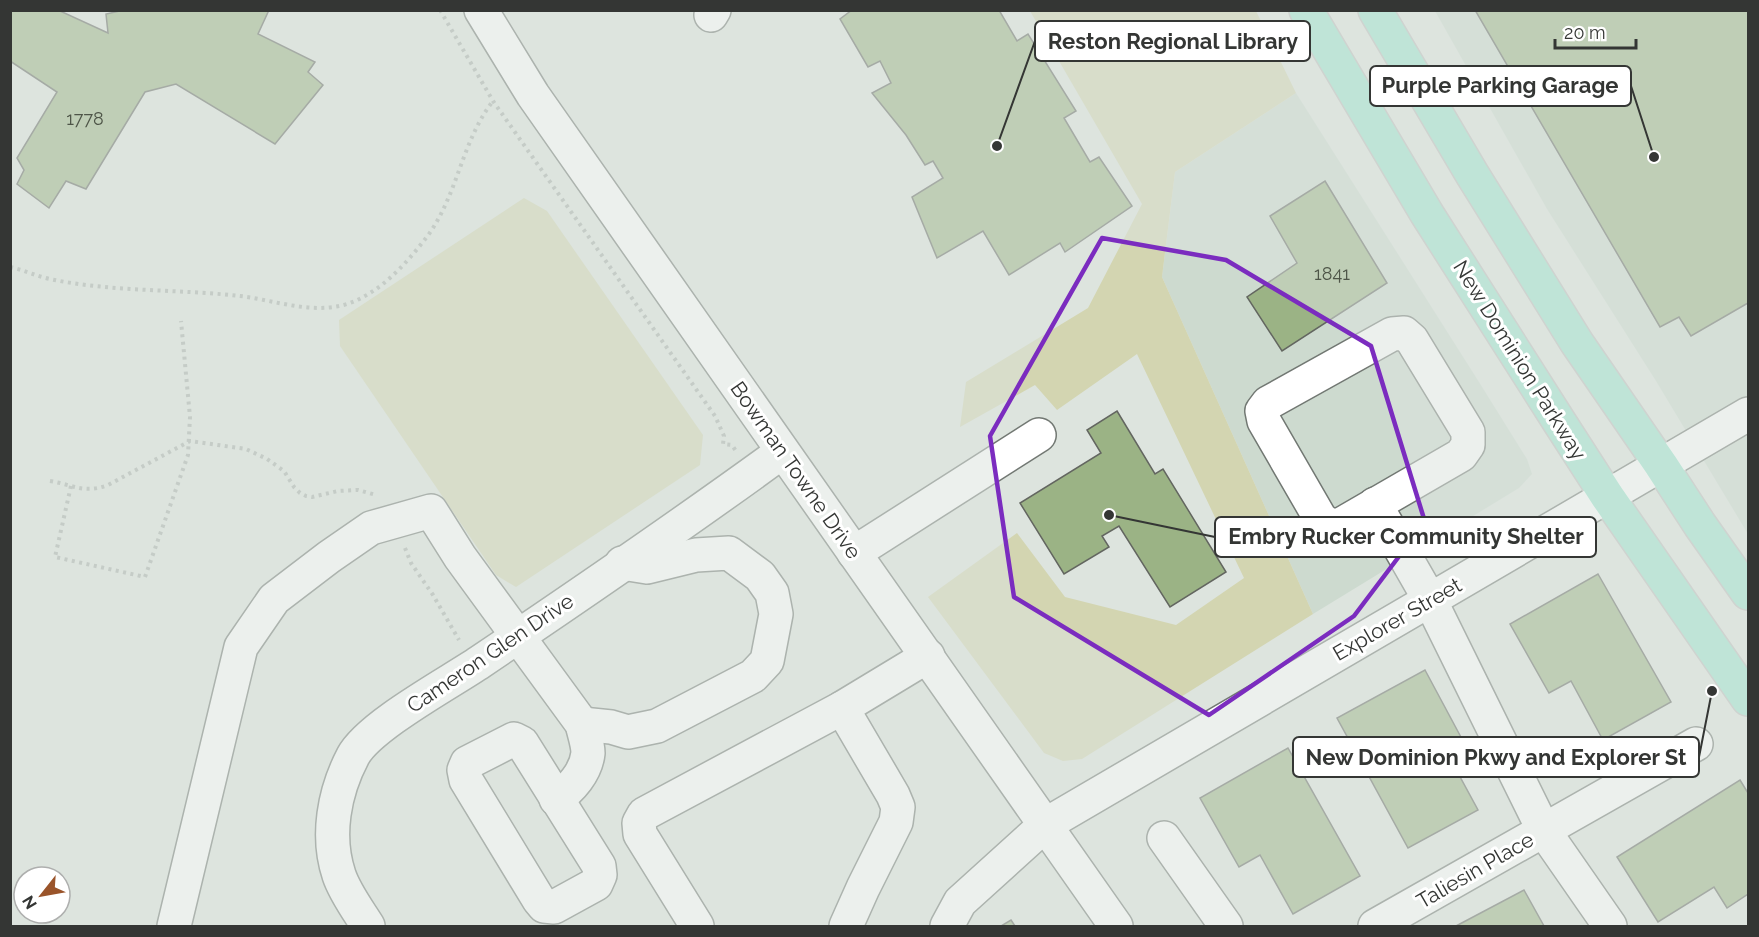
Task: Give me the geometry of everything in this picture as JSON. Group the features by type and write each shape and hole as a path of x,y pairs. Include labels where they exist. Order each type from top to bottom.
{"main road":[{"name":"New Dominion Parkway","path":"1306,10 1428,214 1607,496 1749,699"},
{"path":"1374,10 1577,343 1749,593"}],"street":[{"name":"Bowman Towne Drive","path":"481,10 533,95 1116,927"},
{"path":"1404,333 1412,340 1468,432 1468,445 1461,455 1375,504 1340,525 1328,525 1320,518 1264,421 1262,411 1268,403 1392,334 1404,333"},
{"name":"Explorer Street","path":"947,927 960,902 1045,825 1749,414"},
{"path":"854,553 1039,435"},
{"name":"Cameron Glen Drive","path":"368,927 339,876 333,844 333,812 341,782 354,754 393,718 518,637 782,452"},
{"name":"Taliesin Place","path":"1375,504 1430,600 1544,831 1610,927"},
{"path":"174,927 241,647 274,598 371,528 431,511 460,557 582,724 588,752 581,774 565,793 556,799"},
{"path":"582,724 610,727 628,732 657,726 753,676 766,661 776,614 772,593 760,576 729,553 696,555 647,567 622,563"},
{"path":"698,927 640,834 639,823 644,814 842,708 928,656"},
{"path":"842,708 898,807 896,822 862,888 846,927"},
{"path":"514,739 522,743 556,799 599,866 600,875 596,884 554,907 544,906 539,900 466,780 464,770 467,763 514,739"},
{"name":"Taliesin Place","path":"1375,927 1696,744"},
{"path":"1164,838 1226,927"}],"path":[{"path":"440,10 493,100 715,416 724,436 723,444 732,445 750,475"},
{"path":"10,267 50,279 241,296 311,308 330,308 348,304 369,295 385,283 426,237 441,216 452,194 475,128 493,100"},
{"path":"71,486 55,557 144,577 188,455 189,398 181,321"},
{"path":"50,481 84,490 101,488 190,441 246,449 267,459 284,471 294,487 306,496 358,490 377,495 394,521 411,563 434,595 475,666"}],"highlighted area":[{"path":"1102,238 1226,260 1371,346 1425,522 1354,616 1209,715 1014,597 990,436"}],"shaded area":[{"path":"1435,11 1748,11 1748,534 1656,381 1547,209"},
{"path":"1296,93 1527,459 1532,474 1519,488 1313,614 1162,277 1175,172"}],"green space":[{"path":"1030,11 1256,11 1296,93 1175,172 1162,277 1313,614 1082,759 1063,761 1044,753 928,597 1017,533 1065,597 1176,625 1244,578 1137,354 1057,410 1035,385 960,427 966,382 1088,308 1142,204"},
{"path":"524,198 547,211 703,435 700,465 516,587 496,575 340,346 339,320"}],"building":[{"path":"10,10 58,10 108,33 106,14 124,10 269,10 258,34 315,62 308,72 323,85 275,144 176,84 145,92 86,189 66,181 49,208 17,184 24,170 17,158 57,92 10,61"},
{"path":"852,10 999,10 1017,41 1028,34 1076,111 1064,118 1090,162 1099,157 1132,206 1065,252 1060,243 1009,275 983,231 937,258 912,197 943,178 933,161 925,165 906,135 872,93 891,83 880,61 868,67 840,19"},
{"path":"1475,10 1748,10 1748,303 1691,336 1679,317 1660,327"},
{"path":"1325,181 1387,283 1282,351 1247,297 1297,263 1270,216"},
{"path":"1117,411 1155,474 1163,469 1226,572 1170,607 1119,526 1102,536 1109,547 1064,574 1020,503 1101,453 1087,430"},
{"path":"1598,574 1671,702 1603,740 1571,681 1549,693 1510,624"},
{"path":"1425,670 1463,741 1446,751 1478,810 1408,848 1337,718"},
{"path":"1288,748 1360,876 1293,914 1260,855 1239,867 1200,798"},
{"path":"1740,780 1748,793 1748,894 1727,908 1714,887 1658,922 1617,857"},
{"path":"1524,890 1544,926 1456,926"},
{"path":"1011,920 1015,926 1001,926"}],"place":[{"name":"Reston Regional Library","path":"997,146"},
{"name":"Purple Parking Garage","path":"1654,157"},
{"name":"Embry Rucker Community Shelter","path":"1109,515"},
{"name":"New Dominion Pkwy and Explorer St","path":"1712,691"}]}
